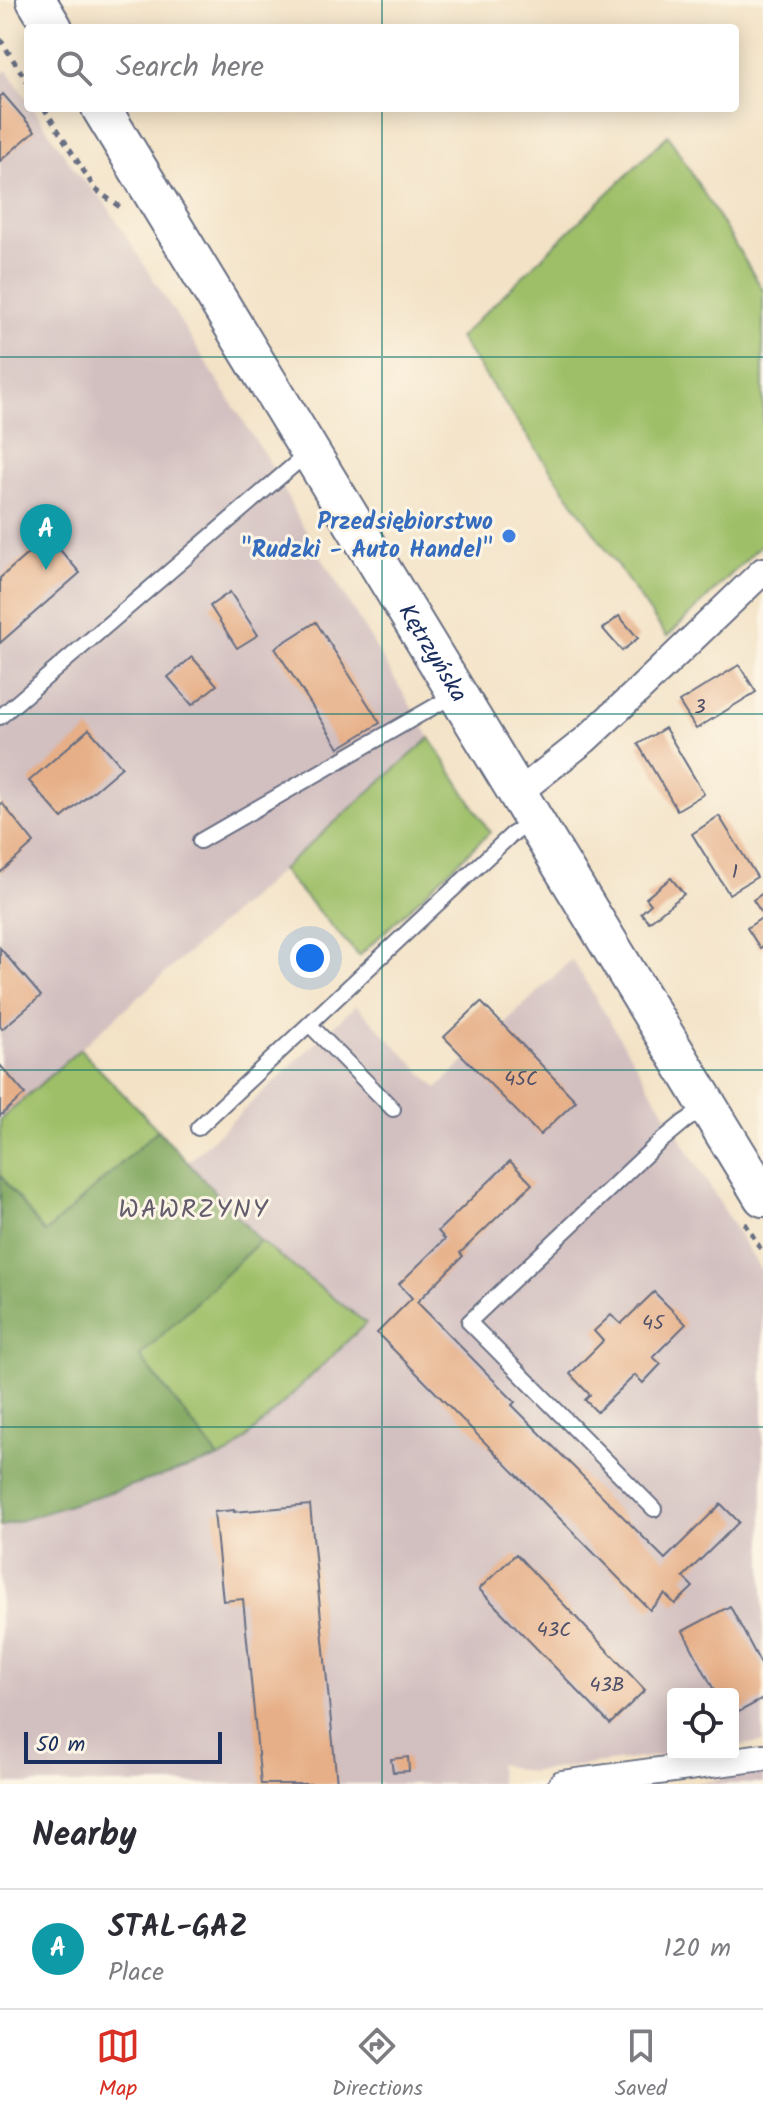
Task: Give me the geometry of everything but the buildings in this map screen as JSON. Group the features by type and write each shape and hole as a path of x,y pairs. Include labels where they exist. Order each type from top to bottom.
{"main road":[{"path":"36,0 51,24"},
{"name":"Kętrzyńska","path":"103,112 763,1197"}],"street":[{"path":"526,807 585,740 763,571"},
{"path":"562,1784 763,1757"}],"lane":[{"path":"0,717 309,452"},
{"path":"200,841 457,693"},
{"path":"198,1128 511,835 526,807"},
{"path":"309,1024 393,1109"},
{"path":"654,1509 469,1322 654,1147 708,1106"}],"path":[{"path":"0,39 24,77"},
{"path":"47,112 95,189 131,215"}],"shaded area":[{"path":"7,70 24,95 24,112 36,112 79,176 104,201 271,465 297,516 430,738 0,1120 0,75"},
{"path":"572,959 763,1274 763,1742 739,1745 739,1688 667,1688 667,1755 529,1772 498,1764 500,1784 7,1784 0,1741 0,1527 230,1454 366,1323 260,1241 187,1163 356,1005 437,1088"},
{"path":"763,1774 763,1784 691,1784"}],"green space":[{"path":"668,135 763,290 763,543 667,637 459,338"},
{"path":"430,738 490,832 359,956 281,870"},
{"path":"80,1049 158,1130 45,1234 0,1175 0,1120"},
{"path":"158,1130 260,1241 140,1356 219,1458 0,1527 0,1175 45,1233"},
{"path":"260,1241 366,1323 230,1454 219,1458 139,1356"}],"place":[{"name":"Przedsiębiorstwo \"Rudzki - Auto Handel\"","path":"509,536"},
{"name":"STAL-GAZ","path":"46,570"}],"district":[{"name":"WAWRZYNY","path":"194,1210"}]}
